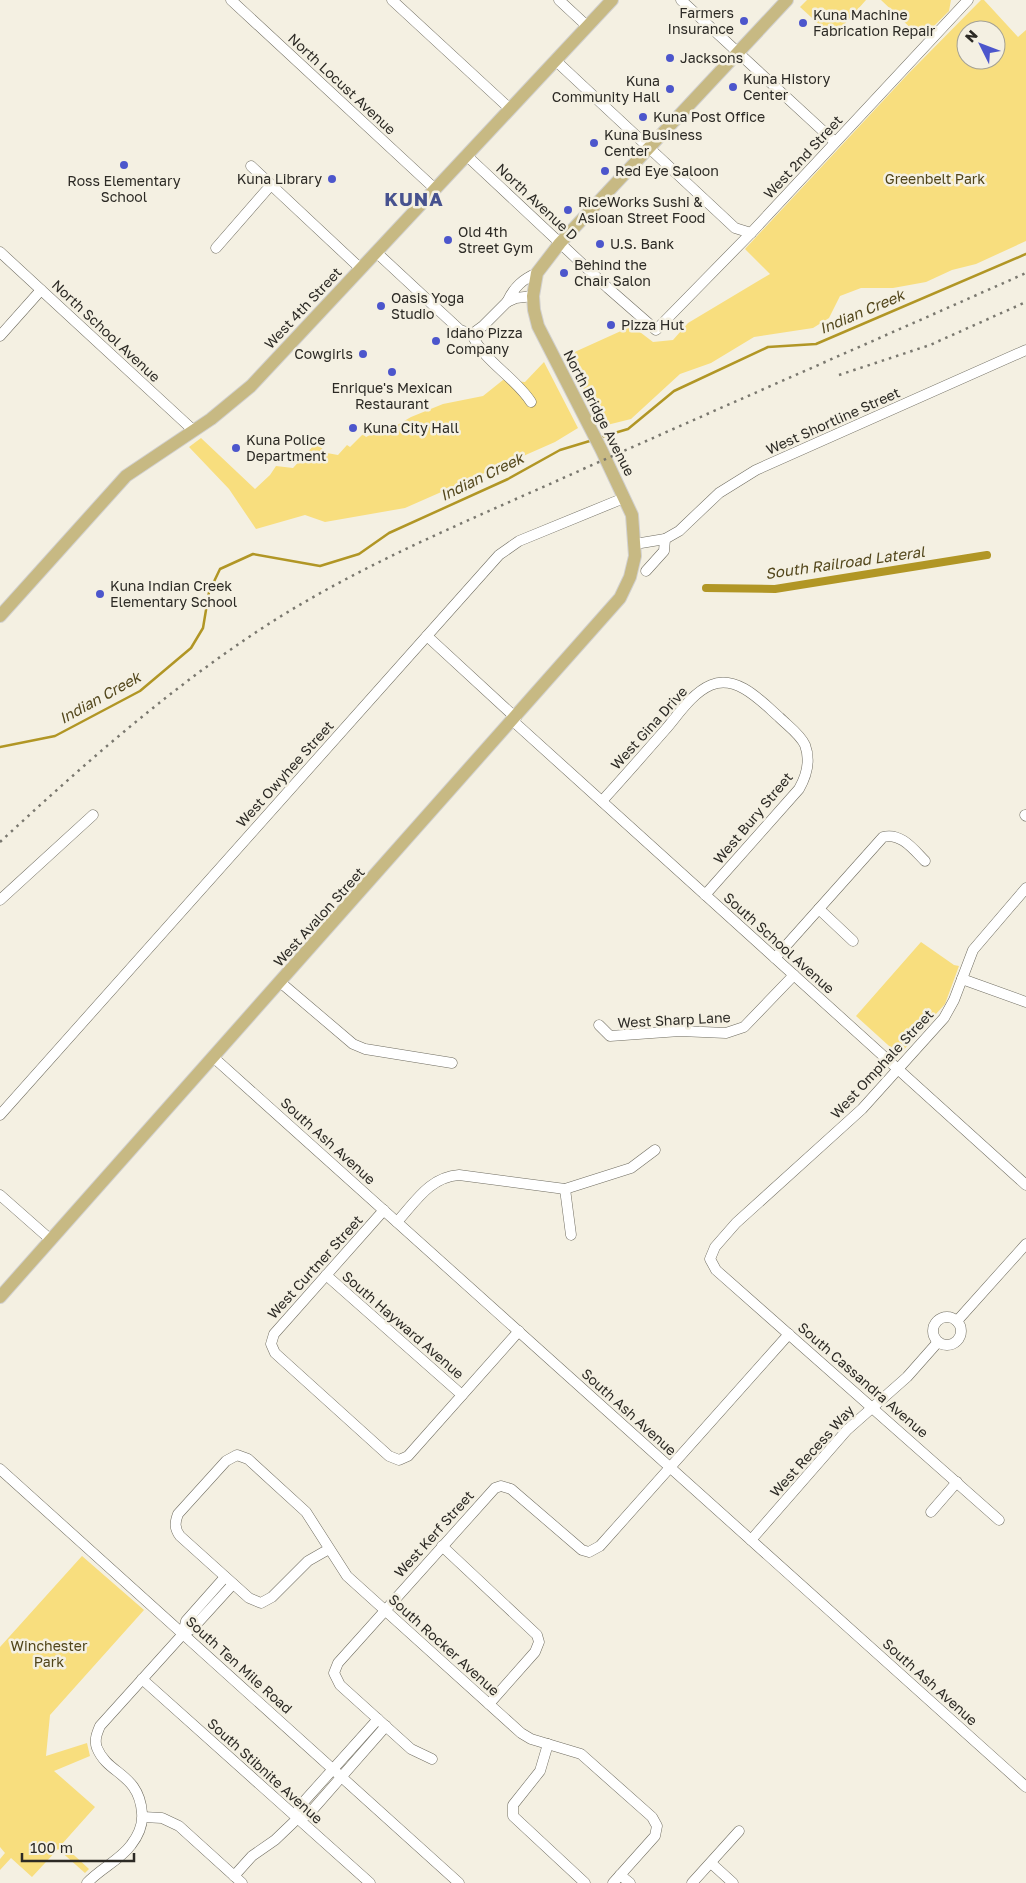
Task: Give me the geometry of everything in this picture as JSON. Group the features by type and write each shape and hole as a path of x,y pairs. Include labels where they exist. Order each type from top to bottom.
{"main road":[{"name":"West 4th Street","path":"0,616 113,488 144,462 232,403 251,386 434,188 612,0"},
{"path":"533,296 538,273 560,243 739,54 787,0"},
{"name":"North Bridge Avenue","path":"533,296 538,326 586,418 632,515 635,544"},
{"name":"West Avalon Street","path":"0,1297 515,719 620,598 630,577 635,544"}],"street":[{"name":"North Locust Avenue","path":"230,0 434,188"},
{"path":"392,0 509,108"},
{"path":"559,0 587,26"},
{"path":"681,0 835,142"},
{"name":"West 2nd Street","path":"656,330 751,233 968,0"},
{"path":"554,60 735,228 751,233"},
{"name":"North Avenue D","path":"466,154 656,330"},
{"path":"251,166 361,269"},
{"path":"216,248 271,185"},
{"name":"North School Avenue","path":"0,252 193,430"},
{"path":"376,252 460,330 472,334 476,344 522,387 531,402"},
{"path":"472,334 483,326 507,302 511,292 523,279 538,273"},
{"path":"0,336 41,290"},
{"path":"507,302 524,296 533,296"},
{"name":"West Shortline Street","path":"635,544 665,539 679,531 718,493 756,470 1026,350"},
{"name":"West Owyhee Street","path":"0,1115 427,636 506,551 520,541 624,498"},
{"path":"646,571 664,550 665,539"},
{"path":"427,636 515,719"},
{"name":"West Gina Drive","path":"602,802 694,696 706,688 724,683 746,689 755,696 801,739 807,754"},
{"name":"South School Avenue","path":"515,719 602,802 1026,1185"},
{"name":"West Bury Street","path":"705,895 799,789 808,765 807,754"},
{"path":"0,900 93,815"},
{"path":"775,958 883,837 890,835 900,838 926,861"},
{"name":"West Omphale Street","path":"710,1259 715,1247 736,1223 862,1109 950,1009 969,956 977,944 1026,888"},
{"path":"819,909 853,941"},
{"name":"West Sharp Lane","path":"599,1024 610,1036 616,1037 657,1032 737,1031 751,1020 794,975"},
{"path":"962,979 1026,1002"},
{"path":"280,982 353,1044 370,1050 452,1062"},
{"name":"South Ash Avenue","path":"214,1057 1026,1787"},
{"path":"397,1222 431,1184 444,1176 459,1175 565,1189 630,1168 655,1150"},
{"path":"565,1189 571,1235"},
{"path":"0,1195 51,1240"},
{"name":"West Curtner Street","path":"384,1210 274,1334 271,1344 274,1353 389,1456 399,1460 408,1456 462,1395"},
{"path":"957,1321 1026,1244"},
{"name":"South Cassandra Avenue","path":"710,1259 716,1270 1000,1520"},
{"name":"South Hayward Avenue","path":"326,1275 462,1395"},
{"path":"946,1317 957,1321 961,1330 958,1341 948,1345 938,1342 933,1332 937,1322 946,1317"},
{"path":"462,1395 519,1331"},
{"path":"670,1467 790,1334"},
{"name":"West Recess Way","path":"751,1540 847,1430 907,1377 938,1342"},
{"name":"South Rocker Avenue","path":"229,1580 180,1536 175,1526 178,1514 226,1461 237,1455 248,1459 300,1505 347,1576 489,1704 526,1736 581,1754 652,1817 657,1826 655,1836 620,1875"},
{"name":"West Kerf Street","path":"378,1719 340,1686 334,1674 338,1663 491,1491 501,1486 511,1489 576,1547 588,1552 600,1546 670,1467"},
{"name":"South Ten Mile Road","path":"0,1469 458,1883"},
{"path":"931,1512 957,1482"},
{"path":"442,1546 533,1629 539,1642 535,1652 489,1704"},
{"path":"90,1882 132,1845 139,1832 143,1817 142,1802 138,1791 100,1754 96,1746 96,1736 100,1726 183,1634 186,1621 229,1580 249,1598 261,1603 272,1597 308,1560 329,1549"},
{"name":"South Stibnite Avenue","path":"142,1679 370,1883"},
{"path":"298,1818 299,1807 378,1719 411,1749 432,1759"},
{"path":"234,1876 252,1856 275,1840 298,1818 308,1815 386,1726"},
{"path":"548,1744 540,1771 516,1801 512,1811 516,1821 585,1883"},
{"path":"143,1817 162,1818 179,1826 242,1883"},
{"path":"692,1883 739,1831"},
{"path":"710,1863 733,1883"},
{"path":"613,1883 620,1875 630,1883"}],"green space":[{"path":"807,0 866,0 833,37 800,7"},
{"path":"881,0 951,0 949,11 925,35 923,33 917,34"},
{"name":"Greenbelt Park","path":"981,0 984,0 1002,20 961,20"},
{"name":"Greenbelt Park","path":"1006,24 1018,37 1026,30 1026,241 976,264 952,270 926,282 893,288 861,288 840,296 829,318 813,328 754,337 711,363 680,374 631,419 603,426 597,416 600,405 587,396 568,355 632,326 653,342 673,340 688,323 770,274 745,249 908,74 956,25 956,70 1006,70"},
{"path":"544,362 578,428 555,442 405,508 325,522 305,515 256,529 229,489 189,447 201,438 255,489 270,475 276,466 293,468 316,443 327,453 338,455 347,445 350,447 363,434 366,437 378,431 382,434 411,417 443,404 483,396 503,380 525,382"},
{"path":"921,942 954,965 959,966 945,1004 899,1055 856,1016"},
{"name":"Winchester Park","path":"82,1556 144,1610 50,1715 46,1756 87,1743 90,1756 54,1771 95,1807 62,1844 89,1869 85,1873 58,1849 32,1877 11,1858 0,1870 0,1859 5,1853 0,1847 0,1647"}],"waterway":[{"name":"Indian Creek","path":"601,437 628,429 674,391 768,347 816,344 1026,254"},
{"name":"Indian Creek","path":"0,747 55,736 140,691 191,648 203,628 209,592 220,569 253,554 320,566 359,554 389,533 508,479 560,450 593,440"},
{"name":"South Railroad Lateral","path":"706,588 775,589 987,555"}],"railway":[{"path":"0,842 96,755 196,674 304,602 421,542 1026,273"},
{"path":"839,375 930,345 1026,302"}],"place":[{"name":"Farmers Insurance","path":"744,21"},
{"name":"Kuna Machine Fabrication Repair","path":"803,23"},
{"name":"Jacksons","path":"670,58"},
{"name":"Kuna History Center","path":"733,87"},
{"name":"Kuna Community Hall","path":"670,89"},
{"name":"Kuna Post Office","path":"643,117"},
{"name":"Kuna Business Center","path":"594,143"},
{"name":"Ross Elementary School","path":"124,165"},
{"name":"Red Eye Saloon","path":"605,171"},
{"name":"Kuna Library","path":"332,179"},
{"name":"RiceWorks Sushi & Asioan Street Food","path":"568,210"},
{"name":"Old 4th Street Gym","path":"448,240"},
{"name":"U.S. Bank","path":"600,244"},
{"name":"Behind the Chair Salon","path":"564,273"},
{"name":"Oasis Yoga Studio","path":"381,306"},
{"name":"Pizza Hut","path":"611,325"},
{"name":"Idaho Pizza Company","path":"436,341"},
{"name":"Cowgirls","path":"363,354"},
{"name":"Enrique's Mexican Restaurant","path":"392,372"},
{"name":"Kuna City Hall","path":"353,428"},
{"name":"Kuna Police Department","path":"236,448"},
{"name":"Kuna Indian Creek Elementary School","path":"100,594"}],"district":[{"name":"KUNA","path":"414,199"}]}
